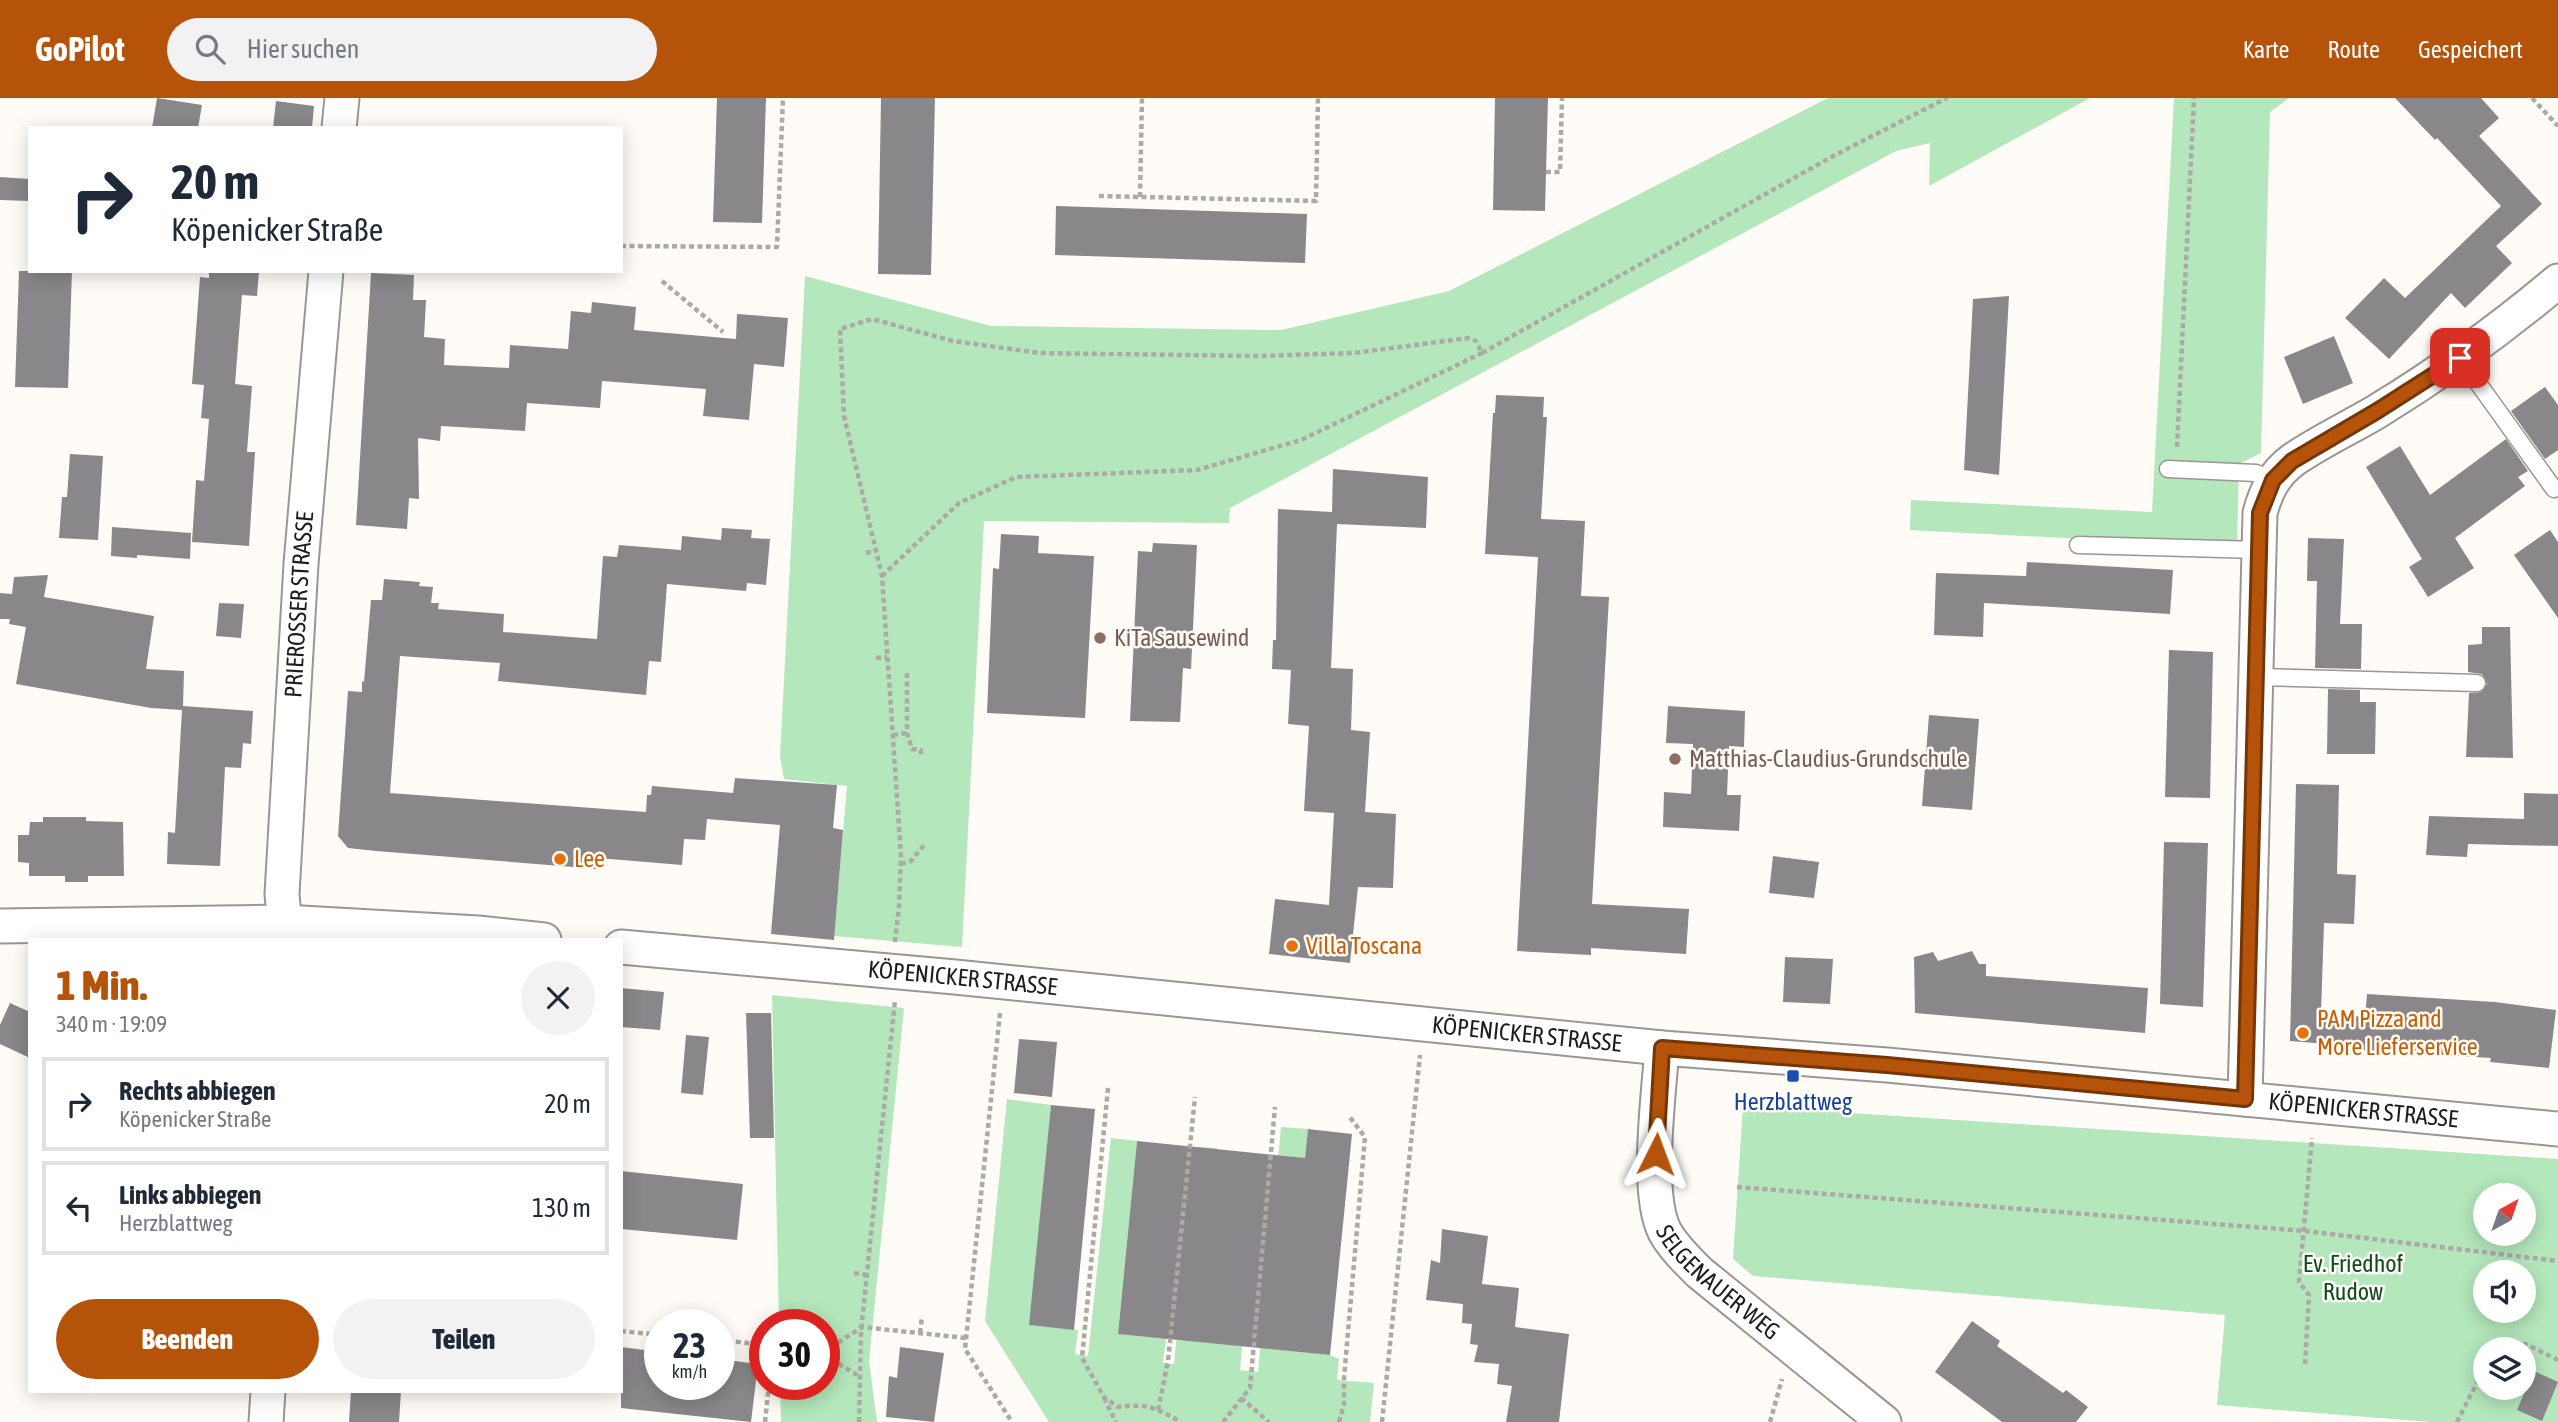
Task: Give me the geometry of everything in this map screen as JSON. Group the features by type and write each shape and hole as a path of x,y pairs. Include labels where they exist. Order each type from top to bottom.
{"street":[{"path":"340,126 342,98"},
{"name":"PRIEROSSER STRASSE","path":"285,931 282,894 301,564 326,273"},
{"path":"2245,1099 2260,513 2273,480 2292,461 2460,358 2558,281"},
{"path":"0,926 478,933 525,938"},
{"name":"KÖPENICKER STRASSE","path":"623,947 955,977 1662,1048 1887,1065 2558,1129"},
{"name":"SELGENAUER WEG","path":"1662,1048 1654,1180 1664,1230 1682,1255 1700,1273 1884,1422"},
{"path":"266,1422 268,1393"}],"lane":[{"path":"2460,358 2554,489"},
{"path":"2172,469 2256,473 2273,480"},
{"path":"2078,545 2259,550"},
{"path":"2256,677 2477,682"}],"path":[{"path":"623,246 777,247 783,98"},
{"path":"1140,197 1142,98"},
{"path":"1099,197 1316,201 1318,98"},
{"path":"1546,172 1560,172 1562,98"},
{"path":"882,576 958,503 1016,477 1197,470 1301,440 1482,353 1835,155 1947,98"},
{"path":"2172,469 2194,98"},
{"path":"2532,98 2558,126"},
{"path":"662,281 723,332"},
{"path":"894,947 900,906 901,864 882,576 844,416 840,329 872,319 953,341 1039,353 1256,356 1354,353 1468,338 1476,341 1482,353"},
{"path":"866,553 876,551"},
{"path":"876,658 887,657"},
{"path":"907,673 907,733 912,749 921,750 921,756"},
{"path":"892,735 907,733"},
{"path":"901,864 911,861 925,844"},
{"path":"859,1422 862,1327 895,999"},
{"path":"1001,1009 965,1349 1012,1422"},
{"path":"1382,1422 1420,1055"},
{"path":"1108,1087 1082,1358 1116,1422"},
{"path":"1158,1410 1168,1361 1195,1097"},
{"path":"1223,1422 1250,1388 1275,1107"},
{"path":"1339,1422 1344,1404 1365,1137 1349,1115"},
{"path":"2305,1364 2309,1295 2300,1282 2312,1138"},
{"path":"1737,1187 2305,1231 2558,1261"},
{"path":"854,1273 868,1275"},
{"path":"920,1333 922,1316"},
{"path":"840,1342 862,1327 965,1338"},
{"path":"623,1331 644,1333"},
{"path":"2536,1349 2558,1360"},
{"path":"840,1363 860,1376"},
{"path":"1770,1422 1785,1371"},
{"path":"2457,1422 2473,1391"},
{"path":"1104,1397 1118,1407 1141,1404 1181,1422"},
{"path":"1241,1398 1269,1422"},
{"path":"765,1422 767,1400"}],"green space":[{"path":"1828,98 2090,98 1929,186 1930,143 1896,151 1230,508 1229,523 984,521 962,947 834,936 847,786 784,779 780,757 805,276 991,326 1281,330 1449,291"},
{"path":"2174,98 2289,98 2270,112 2261,453 2239,464 2237,547 1910,530 1911,500 2152,512"},
{"path":"772,995 904,1008 869,1361 877,1422 781,1422 780,1400 840,1400 840,1309 779,1309"},
{"path":"1007,1099 1051,1105 1030,1325 1078,1330 1075,1354 1088,1356 1111,1138 1137,1141 1118,1333 1166,1338 1163,1363 1174,1364 1195,1147 1217,1148 1198,1341 1242,1346 1240,1370 1258,1372 1281,1127 1308,1129 1286,1350 1330,1355 1339,1359 1337,1380 1374,1383 1370,1422 1049,1422 985,1321"},
{"name":"Ev. Friedhof Rudow","path":"1743,1106 2558,1159 2558,1422 2431,1422 2217,1405 2225,1315 1753,1276 1733,1259"}],"building":[{"path":"157,98 202,105 198,126 152,126"},
{"path":"717,98 766,98 762,223 713,222"},
{"path":"881,98 935,98 931,275 878,274"},
{"path":"1495,98 1548,98 1545,211 1493,210"},
{"path":"2395,98 2481,98 2499,118 2479,136 2542,204 2496,246 2512,263 2465,308 2451,293 2389,359 2345,318 2384,278 2405,298 2501,206"},
{"path":"276,101 314,106 312,126 273,126"},
{"path":"0,177 28,179 28,201 0,200"},
{"path":"1056,206 1307,214 1305,263 1055,255"},
{"path":"19,271 72,273 68,388 15,387"},
{"path":"209,273 259,273 257,296 242,295 235,384 252,386 247,452 255,452 249,546 192,542 196,480 204,481 209,419 201,418 204,385 192,384 200,277 209,278"},
{"path":"371,273 414,275 413,300 426,300 424,337 445,339 444,365 509,368 510,345 568,349 571,311 591,313 592,302 636,307 634,330 736,339 737,314 788,318 784,367 754,364 749,420 703,416 706,389 602,381 600,408 527,403 525,431 441,426 440,441 418,438 419,499 409,498 407,529 356,525"},
{"path":"2009,296 1999,475 1964,470 1973,299"},
{"path":"2334,336 2353,383 2303,404 2284,357"},
{"path":"2545,387 2558,405 2558,450 2545,459 2511,411"},
{"path":"1496,395 1544,397 1543,417 1547,417 1541,519 1585,521 1581,596 1609,597 1592,904 1689,909 1686,954 1591,948 1591,955 1517,951 1538,557 1485,554"},
{"path":"2506,439 2528,471 2518,477 2525,486 2455,538 2474,568 2428,597 2409,567 2422,559 2366,467 2400,446 2430,495"},
{"path":"70,454 103,456 98,540 59,538 62,497 67,497"},
{"path":"1333,469 1428,477 1426,528 1337,524 1331,668 1353,669 1351,730 1370,732 1365,812 1396,814 1393,888 1358,887 1350,963 1269,954 1275,899 1329,905 1334,813 1304,811 1309,726 1288,724 1291,670 1272,669 1273,640 1276,640 1278,509 1332,512"},
{"path":"112,527 191,533 190,559 111,556"},
{"path":"722,528 752,530 751,538 770,539 766,585 747,583 746,591 667,584 661,662 649,661 646,695 498,681 500,663 400,656 390,793 646,812 647,795 651,795 652,786 733,793 735,778 837,785 833,828 843,830 834,940 771,934 780,825 707,819 705,840 684,839 682,865 598,858 598,869 348,848 338,836 348,691 362,692 371,600 382,600 384,579 420,582 419,586 433,587 431,603 439,603 438,609 504,614 503,632 597,639 603,556 617,557 619,545 681,550 682,536 721,540"},
{"path":"2550,530 2558,542 2558,618 2514,555"},
{"path":"1001,534 1039,536 1038,553 1094,556 1085,718 987,713 993,568 999,569"},
{"path":"2308,538 2344,539 2340,624 2362,624 2361,669 2315,668 2317,581 2307,581"},
{"path":"1153,543 1197,545 1191,669 1183,668 1180,722 1130,721 1138,551 1152,552"},
{"path":"2027,562 2173,570 2170,614 1984,603 1983,637 1934,635 1936,573 2026,576"},
{"path":"48,575 44,597 154,616 146,669 184,671 183,706 253,711 251,744 243,743 241,768 225,767 220,866 167,864 168,832 175,833 182,710 151,708 16,684 26,627 9,624 10,619 0,619 0,593 12,594 14,577"},
{"path":"219,603 244,604 241,638 216,636"},
{"path":"2482,627 2510,627 2513,758 2466,757 2469,693 2481,692 2487,684 2482,674 2468,672 2468,645 2482,644"},
{"path":"2169,650 2213,652 2210,798 2165,797"},
{"path":"2328,689 2360,690 2360,702 2376,702 2375,754 2327,754"},
{"path":"1668,706 1745,711 1744,747 1729,746 1727,795 1741,795 1739,831 1663,827 1664,792 1691,794 1693,744 1666,743"},
{"path":"1929,715 1979,719 1972,810 1922,806"},
{"path":"2296,784 2339,785 2337,874 2356,875 2354,924 2324,923 2321,1013 2365,1017 2367,994 2495,1002 2556,1010 2549,1068 2490,1062 2491,1058 2363,1050 2363,1047 2290,1041"},
{"path":"2524,793 2558,794 2558,846 2468,844 2467,857 2426,855 2429,816 2524,819"},
{"path":"43,817 86,817 86,821 123,822 124,876 88,876 88,882 65,882 65,876 29,876 29,863 18,862 18,835 29,835 30,822 43,822"},
{"path":"2164,842 2208,843 2203,1007 2160,1004"},
{"path":"1773,856 1819,862 1814,898 1769,893"},
{"path":"1972,951 1979,964 1986,964 1986,976 2148,988 2145,1033 1915,1013 1914,957 1933,952 1938,961"},
{"path":"1785,957 1833,959 1830,1004 1783,1002"},
{"path":"623,988 664,992 660,1030 623,1027"},
{"path":"10,1003 28,1011 28,1057 0,1044 0,1025"},
{"path":"746,1013 771,1013 774,1138 750,1138"},
{"path":"686,1035 709,1037 703,1095 681,1093"},
{"path":"1019,1039 1057,1042 1052,1097 1014,1093"},
{"path":"1051,1105 1095,1109 1074,1330 1029,1325"},
{"path":"1308,1129 1352,1134 1330,1355 1118,1334 1137,1141 1305,1158"},
{"path":"623,1171 743,1184 737,1240 623,1229"},
{"path":"1442,1229 1488,1236 1482,1284 1519,1288 1515,1327 1569,1334 1559,1422 1506,1422 1512,1386 1497,1384 1499,1364 1474,1362 1478,1345 1470,1344 1472,1324 1462,1323 1463,1304 1426,1300 1431,1260 1440,1263"},
{"path":"1972,1321 2000,1341 1997,1346 2063,1393 2066,1390 2088,1407 2076,1422 2002,1422 1935,1372"},
{"path":"623,1347 644,1350 644,1400 735,1400 735,1361 749,1363 749,1400 754,1400 751,1422 621,1408"},
{"path":"900,1347 944,1353 934,1422 886,1417 889,1376 897,1378"},
{"path":"2536,1372 2558,1382 2542,1421 2517,1410 2521,1400 2536,1400"},
{"path":"351,1393 401,1393 399,1422 349,1422"}],"place":[{"name":"KiTa Sausewind","path":"1100,638"},
{"name":"Matthias-Claudius-Grundschule","path":"1675,759"},
{"name":"Lee","path":"560,859"},
{"name":"Villa Toscana","path":"1292,946"},
{"name":"PAM Pizza and More Lieferservice","path":"2303,1033"},
{"name":"Herzblattweg","path":"1793,1076"}],"route":[{"path":"1656,1154 1662,1048 1887,1065 2245,1099 2260,513 2265,495 2273,480 2292,461 2460,358"}]}
